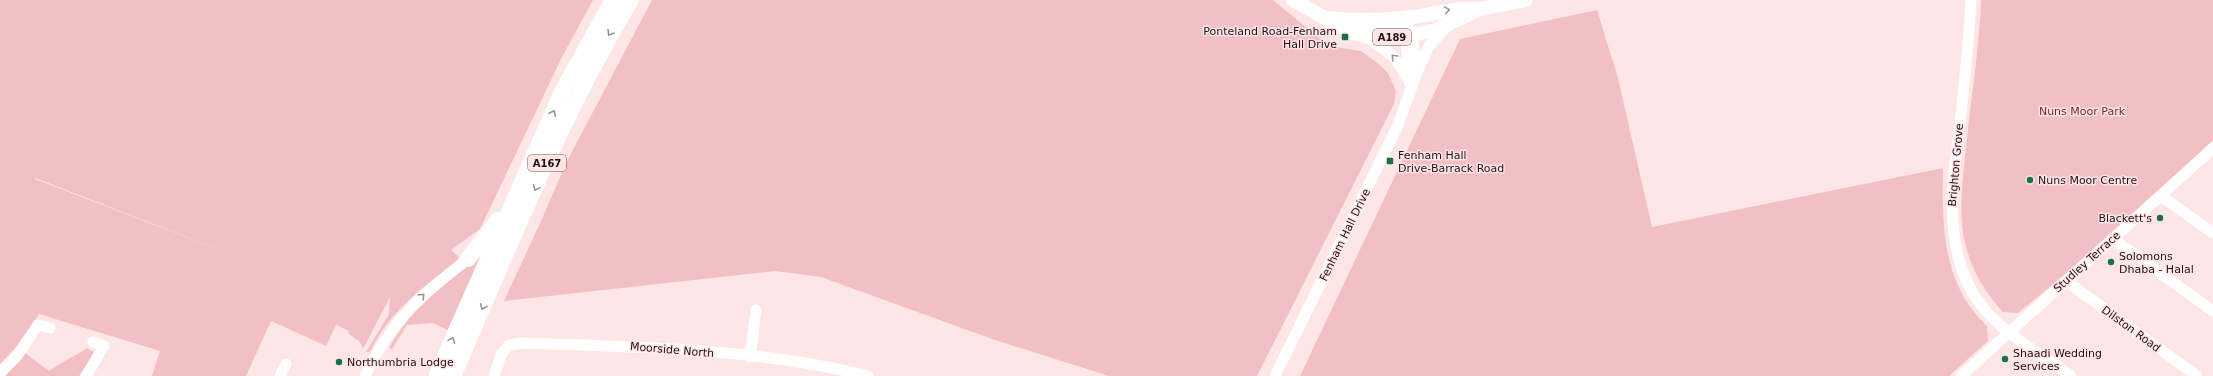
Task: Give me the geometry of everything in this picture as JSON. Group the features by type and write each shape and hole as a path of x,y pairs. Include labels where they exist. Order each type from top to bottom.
{"highway":[{"name":"A167","path":"436,376 563,90 613,0"},
{"name":"A167","path":"453,376 551,155 606,42 630,0"},
{"path":"468,259 514,199"}],"main road":[{"name":"A189","path":"1293,0 1331,19 1348,31 1367,37 1409,29 1449,25 1480,9"},
{"name":"A189","path":"1331,19 1383,20 1409,29 1464,8 1480,9 1526,0"}],"street":[{"name":"Brighton Grove","path":"1971,0 1953,188 1954,234 1959,255 1973,293 1985,311 2009,331 2071,376"},
{"path":"1417,72 1429,46 1437,35 1449,25"},
{"name":"Fenham Hall Drive","path":"1275,376 1376,171 1411,89 1417,72 1409,29"},
{"name":"Fenham Hall Drive","path":"1409,29 1411,89"},
{"path":"1367,37 1397,60 1411,89"},
{"name":"Studley Terrace","path":"1961,376 2009,331 2212,151"},
{"path":"2161,196 2213,233"},
{"path":"2113,239 2213,312"},
{"path":"365,376 384,340 395,324 429,289 468,259"},
{"name":"Dilston Road","path":"2066,281 2197,376"},
{"path":"750,357 756,310"},
{"path":"0,373 16,356 38,325 50,328"},
{"path":"86,376 104,346 93,342"},
{"name":"Moorside North","path":"494,376 501,355 509,345 523,343 637,347 800,361 868,376"},
{"path":"280,376 286,364"}],"green space":[{"path":"0,0 593,0 562,57 480,229 451,250 459,257 457,262 431,281 408,301 387,325 370,352 366,352 389,314 390,297 363,349 360,342 348,333 349,331 336,325 326,346 271,321 246,376 152,376 160,351 39,314 17,346 0,364","holes":["35,178 246,260 35,179"]},
{"path":"652,0 1273,0 1329,46 1361,51 1380,65 1388,73 1396,91 1394,104 1257,376 1109,376 992,339 821,277 775,271 504,301 566,163"},
{"name":"Nuns Moor Park","path":"1981,0 2213,0 2213,140 2113,235 2018,313 2003,312 1985,290 1976,274 1969,256 1962,225 1961,202"},
{"path":"1597,10 1618,78 1652,227 1943,168 1943,211 1945,232 1953,273 1961,292 1972,309 1987,326 1988,341 1949,376 1300,376 1460,39"},
{"path":"480,255 483,256 432,376 427,376 448,330 433,323 407,325 392,349 389,348 418,308"},
{"path":"87,348 94,352 79,376 5,376 25,353 49,371"}],"place":[{"name":"Ponteland Road-Fenham Hall Drive","path":"1345,37"},
{"name":"Fenham Hall Drive-Barrack Road","path":"1390,161"},
{"name":"Nuns Moor Centre","path":"2030,180"},
{"name":"Blackett's","path":"2160,218"},
{"name":"Solomons Dhaba - Halal","path":"2111,262"},
{"name":"Shaadi Wedding Services","path":"2005,359"},
{"name":"Northumbria Lodge","path":"339,362"}]}
